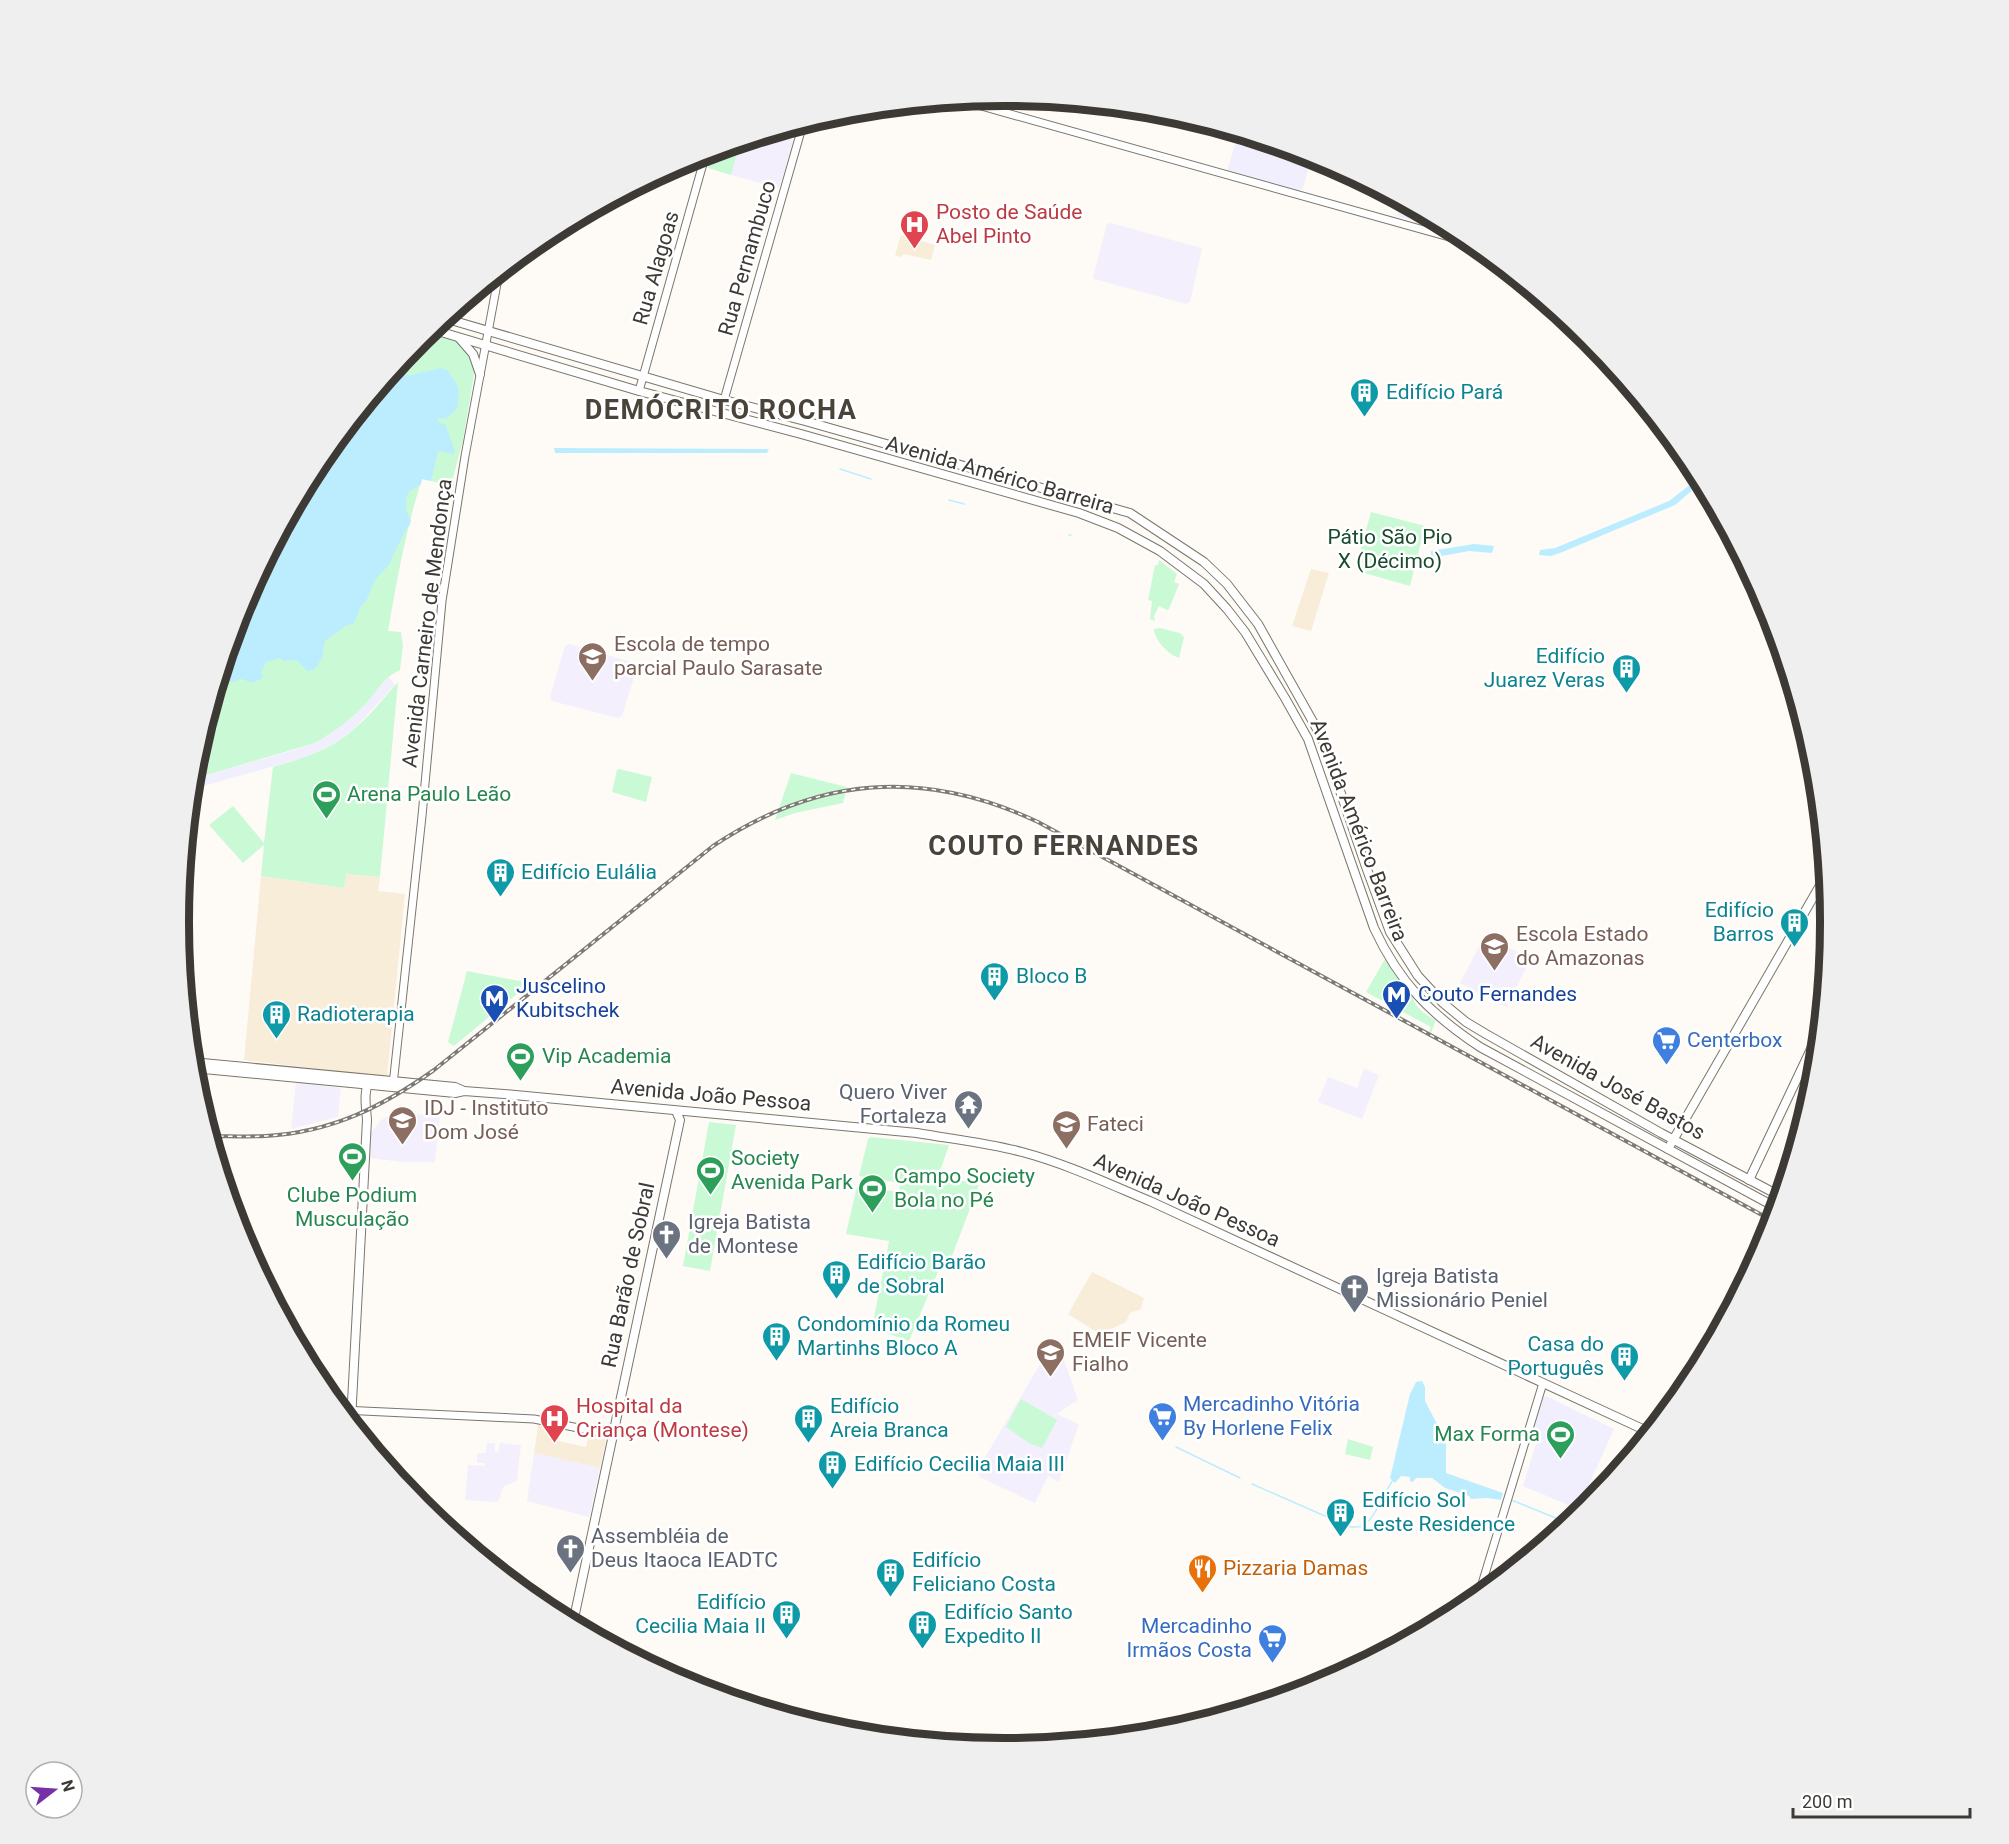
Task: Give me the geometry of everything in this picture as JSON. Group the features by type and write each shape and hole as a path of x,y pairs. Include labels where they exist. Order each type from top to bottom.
{"main road":[{"name":"Avenida Américo Barreira","path":"454,321 723,400 1130,513 1190,551 1227,584 1264,634 1322,738 1390,932 1418,976 1443,1003"},
{"name":"Avenida Américo Barreira","path":"442,332 639,391 801,434 1079,513 1147,542 1204,584 1227,609 1245,632 1286,698 1308,739 1359,889 1385,952 1423,1003 1440,1018"},
{"path":"457,336 473,354 480,374"},
{"path":"1335,817 1346,819 1354,832"},
{"path":"1668,1149 1819,888"},
{"name":"Avenida José Bastos","path":"1443,1003 1485,1034 1774,1193"},
{"name":"Avenida José Bastos","path":"1440,1018 1480,1047 1769,1204"},
{"path":"1749,1180 1809,1054"},
{"name":"Avenida João Pessoa","path":"202,1063 369,1082"},
{"name":"Avenida João Pessoa","path":"203,1069 393,1084 454,1093 464,1091 917,1133 1023,1152 1110,1183 1642,1429"},
{"path":"351,1409 367,1120 365,1098 369,1082"},
{"path":"1564,1093 1570,1082"},
{"name":"Rua Barão de Sobral","path":"575,1614 680,1120 676,1111"}],"street":[{"path":"984,107 1444,236"},
{"name":"Rua Pernambuco","path":"723,400 801,132"},
{"name":"Rua Alagoas","path":"639,391 703,165"},
{"name":"Avenida Carneiro de Mendonça","path":"393,1084 422,816 442,601 465,456 497,284"},
{"path":"1482,1583 1543,1383"},
{"path":"353,1411 534,1419 613,1436"}],"shaded area":[{"path":"783,137 794,140 779,188 731,175 738,152"},
{"path":"1236,140 1309,166 1303,188 1299,191 1227,171"},
{"path":"1398,209 1425,224 1397,216"},
{"path":"1111,223 1202,249 1190,302 1186,304 1094,279 1107,224"},
{"name":"Posto de Saúde Abel Pinto","path":"901,235 935,245 931,260 904,254 900,257 895,255"},
{"path":"1311,569 1329,573 1311,631 1292,626"},
{"name":"Escola de tempo parcial Paulo Sarasate","path":"569,644 635,663 637,668 622,716 618,718 552,701 550,697 565,646"},
{"path":"389,677 395,685 353,730 336,742 307,757 201,786 203,776 315,743 350,718"},
{"path":"345,874 380,877 378,891 405,894 387,1077 244,1060 261,876 344,888"},
{"name":"Escola Estado do Amazonas","path":"1485,935 1531,959 1506,1007 1460,983"},
{"path":"1364,1069 1379,1075 1362,1119 1318,1102 1328,1077 1357,1088"},
{"path":"296,1081 341,1088 338,1117 291,1129"},
{"name":"IDJ - Instituto Dom José","path":"406,1107 407,1114 440,1115 435,1162 403,1162 368,1158 370,1134 381,1120"},
{"path":"1092,1272 1144,1298 1141,1309 1130,1313 1126,1322 1100,1334 1068,1314"},
{"path":"1049,1349 1063,1357 1078,1400 1056,1414 1079,1424 1059,1482 1048,1476 1035,1503 979,1477 977,1471"},
{"path":"1546,1396 1614,1429 1584,1496 1573,1507 1523,1486 1539,1434 1531,1431 1542,1398"},
{"name":"Hospital da Criança (Montese)","path":"538,1425 556,1429 554,1440 586,1447 589,1435 606,1439 600,1468 534,1453"},
{"path":"487,1443 495,1443 495,1452 498,1452 500,1443 521,1445 517,1481 504,1486 498,1502 465,1500 468,1465 485,1466 485,1463 477,1463 477,1453 486,1453"},
{"path":"534,1453 600,1468 589,1517 527,1501"}],"green space":[{"path":"738,152 731,175 708,168 709,162"},
{"path":"438,336 459,342 467,349 475,369 463,440 453,478 454,486 422,479 411,516 388,631 401,632 403,645 400,670 386,680 349,720 315,743 203,776 217,711 232,660 273,561 298,514 326,469 391,384"},
{"name":"Pátio São Pio X (Décimo)","path":"1371,512 1425,526 1410,586 1357,571 1356,567"},
{"path":"1159,560 1177,574 1174,582 1179,584 1169,609 1159,606 1154,616 1155,621 1150,619 1152,601 1148,600 1155,565 1158,565"},
{"path":"1160,628 1180,633 1184,637 1179,658 1159,642 1154,629"},
{"name":"Arena Paulo Leão","path":"398,682 380,877 346,874 344,888 261,876 264,845 243,863 209,825 233,806 264,843 273,767 315,753 344,737 377,707"},
{"path":"619,769 652,777 646,802 612,792"},
{"path":"791,773 847,787 843,803 795,813 775,820"},
{"path":"1385,959 1418,1007 1436,1020 1431,1033 1429,1031 1431,1027 1366,992"},
{"path":"467,971 530,983 454,1046 448,1042"},
{"name":"Society Avenida Park","path":"709,1122 736,1125 710,1271 683,1266"},
{"path":"871,1137 949,1145 939,1174 979,1185 949,1264 942,1262 909,1341 872,1328 889,1241 846,1234 857,1186 899,1192 900,1183 859,1176 868,1139"},
{"path":"1021,1399 1057,1420 1042,1448 1029,1443 1006,1427"},
{"path":"1348,1439 1373,1447 1370,1460 1345,1454"}],"water":[{"path":"441,368 447,370 455,381 459,390 458,408 446,419 438,418 437,422 445,424 455,451 453,454 438,451 431,481 422,479 421,484 408,494 406,504 411,520 410,525 389,564 374,582 353,624 347,625 325,641 322,658 315,669 307,671 297,660 284,661 280,658 266,662 261,672 263,678 252,683 242,679 225,683 251,610 298,514 326,469 391,384 400,374 411,375"},
{"path":"554,448 769,449 767,453 555,453"},
{"path":"1691,484 1695,488 1675,505 1560,553 1551,556 1539,555 1540,550 1555,548 1669,501"},
{"path":"1474,544 1494,546 1492,553 1469,551 1431,558 1431,551"},
{"path":"1422,1381 1425,1387 1425,1401 1446,1441 1446,1473 1503,1493 1501,1500 1471,1499 1469,1496 1445,1488 1432,1478 1416,1478 1413,1482 1410,1481 1410,1477 1401,1476 1395,1483 1390,1478 1410,1394 1416,1382"}],"waterway":[{"path":"840,469 871,479"},
{"path":"949,500 964,504"},
{"path":"1176,1447 1240,1478"},
{"path":"1252,1484 1350,1527 1361,1527 1372,1516 1393,1480"},
{"path":"1509,1499 1559,1519"}],"railway":[{"path":"218,1136 290,1134 334,1123 375,1106 434,1070 713,846 752,823 792,805 832,793 872,788 913,787 954,793 996,805 1038,822 1765,1216"}],"place":[{"name":"Posto de Saúde Abel Pinto","path":"915,250"},
{"name":"Edifício Pará","path":"1365,418"},
{"name":"Escola de tempo parcial Paulo Sarasate","path":"593,682"},
{"name":"Edifício Juarez Veras","path":"1626,694"},
{"name":"Arena Paulo Leão","path":"326,820"},
{"name":"Edifício Eulália","path":"500,898"},
{"name":"Edifício Barros","path":"1795,948"},
{"name":"Escola Estado do Amazonas","path":"1495,972"},
{"name":"Bloco B","path":"995,1002"},
{"name":"Couto Fernandes","path":"1397,1020"},
{"name":"Juscelino Kubitschek","path":"495,1024"},
{"name":"Radioterapia","path":"276,1040"},
{"name":"Centerbox","path":"1666,1066"},
{"name":"Vip Academia","path":"521,1082"},
{"name":"Quero Viver Fortaleza","path":"968,1130"},
{"name":"IDJ - Instituto Dom José","path":"403,1146"},
{"name":"Fateci","path":"1066,1150"},
{"name":"Clube Podium Musculação","path":"352,1182"},
{"name":"Society Avenida Park","path":"710,1196"},
{"name":"Campo Society Bola no Pé","path":"873,1214"},
{"name":"Igreja Batista de Montese","path":"667,1260"},
{"name":"Edifício Barão de Sobral","path":"836,1300"},
{"name":"Igreja Batista Missionário Peniel","path":"1355,1314"},
{"name":"Condomínio da Romeu Martinhs Bloco A","path":"776,1362"},
{"name":"EMEIF Vicente Fialho","path":"1051,1378"},
{"name":"Casa do Português","path":"1625,1382"},
{"name":"Mercadinho Vitória By Horlene Felix","path":"1162,1442"},
{"name":"Hospital da Criança (Montese)","path":"555,1444"},
{"name":"Edifício Areia Branca","path":"809,1444"},
{"name":"Max Forma","path":"1561,1460"},
{"name":"Edifício Cecilia Maia III","path":"833,1490"},
{"name":"Edifício Sol Leste Residence","path":"1341,1538"},
{"name":"Assembléia de Deus Itaoca IEADTC","path":"570,1574"},
{"name":"Pizzaria Damas","path":"1202,1594"},
{"name":"Edifício Feliciano Costa","path":"891,1598"},
{"name":"Edifício Cecilia Maia II","path":"787,1640"},
{"name":"Edifício Santo Expedito II","path":"923,1650"},
{"name":"Mercadinho Irmãos Costa","path":"1273,1664"}],"district":[{"name":"DEMÓCRITO ROCHA","path":"721,410"},
{"name":"COUTO FERNANDES","path":"1064,846"}]}
